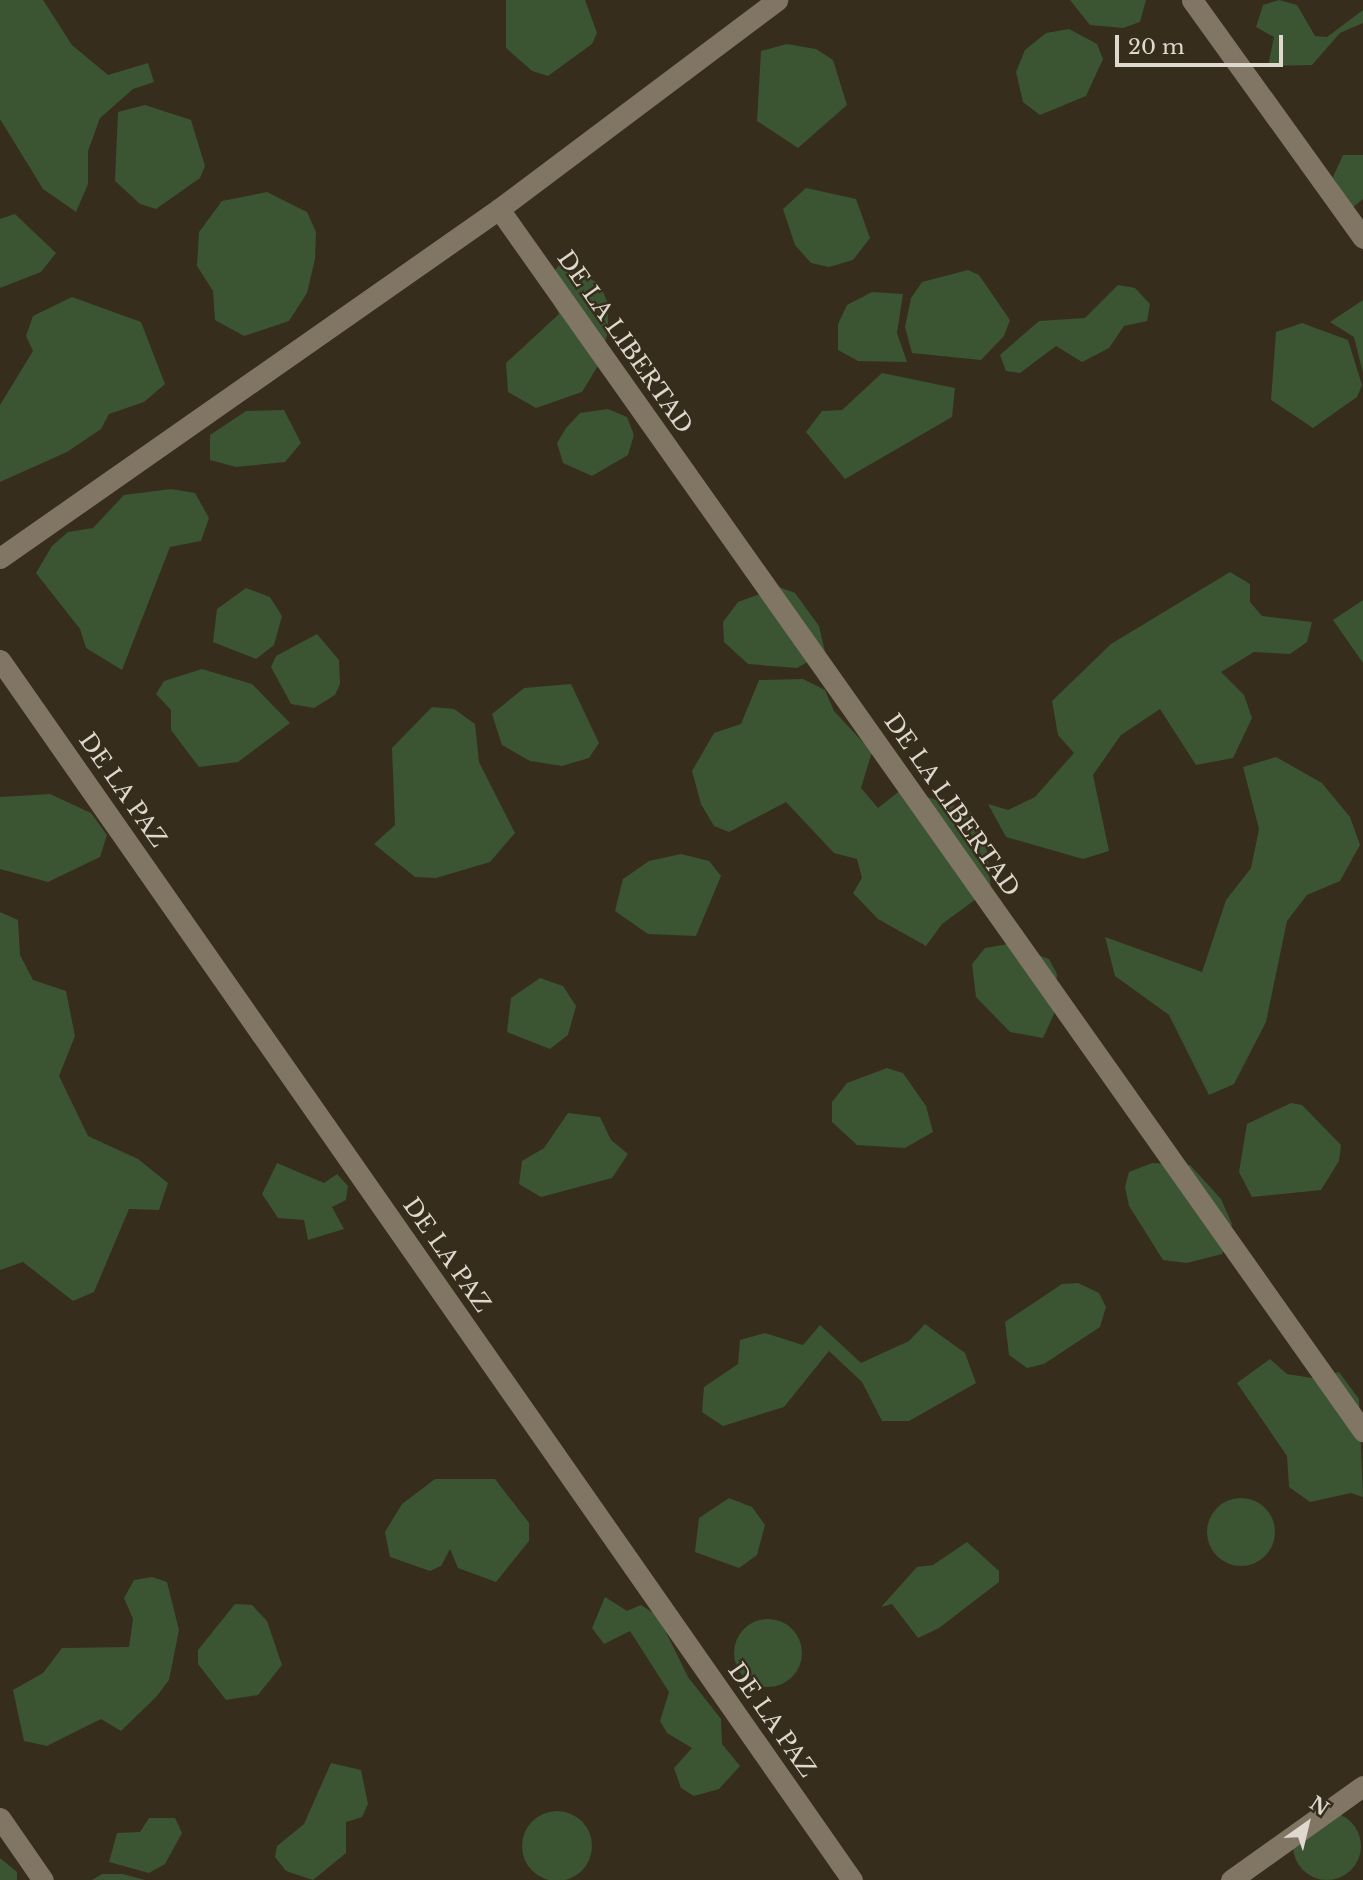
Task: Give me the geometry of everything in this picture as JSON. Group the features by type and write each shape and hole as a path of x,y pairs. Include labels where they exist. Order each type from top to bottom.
{"street":[{"path":"0,558 499,209 777,0"},
{"path":"1192,0 1363,238"},
{"name":"DE LA LIBERTAD","path":"499,209 1363,1431"},
{"name":"DE LA PAZ","path":"0,660 852,1880"},
{"path":"1231,1880 1363,1786"},
{"path":"0,1818 43,1880"}],"green space":[{"path":"0,0 43,0 72,45 108,75 148,63 154,82 133,89 100,118 88,151 88,184 76,212 43,189 0,119"},
{"path":"506,0 585,0 597,33 592,44 548,76 532,71 506,48"},
{"path":"1070,0 1146,0 1140,22 1123,28 1090,25"},
{"path":"1279,0 1297,5 1315,36 1327,37 1363,10 1363,23 1340,33 1312,65 1268,66 1274,37 1256,27 1263,5"},
{"path":"1069,29 1097,44 1103,59 1086,96 1040,115 1023,102 1016,72 1025,50 1046,33"},
{"path":"787,44 816,49 833,60 847,105 798,148 757,121 761,51"},
{"path":"145,105 191,120 205,166 200,178 156,209 140,204 115,181 118,112"},
{"path":"1343,155 1363,155 1363,199 1352,208 1333,177"},
{"path":"806,188 856,199 870,238 853,260 829,267 811,263 795,245 783,209"},
{"path":"267,192 307,212 316,232 315,259 307,293 289,321 244,336 215,320 213,291 197,266 199,232 222,201"},
{"path":"15,214 56,253 41,272 0,288 0,219"},
{"path":"560,263 600,284 608,304 608,331 599,364 582,392 536,408 508,392 506,363 559,314 545,286"},
{"path":"968,270 979,275 1010,320 1004,336 981,360 912,353 905,327 911,298 922,282"},
{"path":"1118,285 1135,288 1150,304 1147,321 1124,326 1109,348 1082,362 1056,346 1020,373 1006,371 1000,355 1039,321 1085,318"},
{"path":"872,292 903,294 897,333 907,362 858,361 838,350 838,324 847,305"},
{"path":"72,297 141,322 165,384 144,402 109,414 101,429 67,452 0,482 0,405 33,351 26,336 33,316"},
{"path":"1363,300 1363,373 1354,337 1330,322"},
{"path":"1302,323 1348,340 1362,385 1357,397 1313,428 1271,400 1276,332"},
{"path":"882,373 955,388 952,417 845,479 806,432 822,411 842,410"},
{"path":"608,409 627,417 634,435 628,455 592,476 563,463 557,443 566,428 580,413"},
{"path":"284,410 301,443 285,462 236,467 210,460 210,435 246,411"},
{"path":"171,489 195,493 209,518 201,541 170,547 122,670 86,648 80,629 36,573 52,546 68,532 93,528 124,495"},
{"path":"1230,572 1250,584 1250,602 1262,616 1312,622 1307,642 1290,654 1254,652 1221,672 1244,695 1252,718 1233,758 1196,765 1160,709 1121,735 1093,775 1109,851 1083,859 1006,837 988,804 1008,810 1035,797 1074,753 1058,735 1052,701 1111,644"},
{"path":"779,587 795,593 819,626 825,652 797,668 748,664 724,642 723,622 738,602"},
{"path":"246,588 270,597 282,616 274,645 256,659 213,642 217,609"},
{"path":"1363,600 1363,663 1333,620"},
{"path":"317,634 339,660 340,684 335,695 314,708 291,704 271,667 276,656"},
{"path":"202,669 252,684 290,723 238,762 199,767 171,730 171,710 156,694 164,681"},
{"path":"803,679 825,690 834,711 872,752 861,788 878,808 902,789 970,811 987,851 991,888 942,924 926,946 878,919 853,893 862,878 857,859 834,853 786,802 729,832 714,826 701,804 692,771 714,733 741,724 759,680"},
{"path":"571,684 599,743 589,758 562,766 530,761 502,745 492,714 524,688"},
{"path":"432,707 454,709 475,724 479,762 515,833 490,862 436,878 415,877 374,844 395,825 392,748"},
{"path":"1276,757 1322,783 1350,817 1360,845 1340,881 1307,895 1287,921 1266,1022 1234,1084 1209,1095 1169,1015 1115,976 1105,937 1202,972 1226,900 1251,868 1259,829 1243,767"},
{"path":"50,794 91,813 107,835 100,857 48,882 0,869 0,797"},
{"path":"681,854 709,861 721,876 696,936 648,934 615,911 623,879 649,861"},
{"path":"0,912 18,920 20,955 33,980 66,991 75,1036 59,1076 88,1136 138,1159 168,1183 159,1210 129,1209 94,1292 73,1301 23,1262 0,1270"},
{"path":"1008,944 1049,959 1057,974 1054,1014 1043,1038 1010,1032 976,997 972,964 985,948"},
{"path":"540,978 563,986 576,1006 568,1035 550,1049 507,1032 511,998"},
{"path":"887,1068 903,1073 926,1106 933,1132 905,1148 857,1145 832,1122 832,1102 847,1083"},
{"path":"1291,1103 1302,1105 1341,1145 1339,1161 1321,1190 1252,1197 1239,1172 1247,1124"},
{"path":"568,1113 600,1117 611,1140 628,1154 612,1178 541,1197 519,1184 522,1161 544,1148"},
{"path":"277,1163 324,1183 337,1174 348,1186 346,1200 332,1207 344,1229 308,1240 304,1220 278,1218 262,1194"},
{"path":"1152,1163 1190,1165 1221,1199 1232,1224 1222,1254 1187,1263 1163,1260 1129,1206 1125,1187 1129,1172"},
{"path":"1078,1283 1099,1293 1106,1307 1100,1327 1044,1364 1027,1368 1009,1355 1005,1322 1062,1284"},
{"path":"925,1324 965,1353 976,1383 909,1421 882,1421 862,1382 829,1351 784,1407 723,1426 702,1412 704,1387 738,1364 740,1340 765,1333 803,1345 820,1325 861,1363 909,1341"},
{"path":"1270,1359 1287,1374 1312,1378 1339,1372 1359,1399 1363,1497 1351,1493 1310,1502 1289,1487 1287,1456 1237,1383"},
{"path":"435,1479 495,1479 529,1523 529,1541 496,1582 458,1568 450,1549 441,1566 430,1571 390,1557 385,1532 402,1504"},
{"path":"729,1498 752,1507 765,1525 757,1555 739,1568 695,1552 699,1518"},
{"path":"1241,1498 1254,1501 1265,1508 1272,1519 1275,1532 1272,1545 1265,1556 1254,1563 1241,1566 1228,1563 1217,1556 1210,1545 1207,1532 1210,1519 1217,1508 1228,1501"},
{"path":"967,1542 999,1571 999,1582 939,1628 918,1638 892,1604 881,1607 917,1567 933,1565"},
{"path":"152,1577 167,1582 179,1630 169,1680 157,1696 121,1731 101,1719 47,1746 24,1741 13,1690 43,1673 62,1648 129,1647 133,1619 124,1598 134,1580"},
{"path":"605,1597 627,1611 641,1605 658,1616 688,1677 721,1719 722,1744 740,1766 719,1789 694,1796 681,1788 674,1768 692,1748 667,1733 660,1721 669,1692 630,1631 604,1644 592,1628"},
{"path":"235,1604 252,1605 267,1621 282,1665 258,1695 226,1700 198,1664 198,1650"},
{"path":"768,1619 781,1622 792,1629 799,1640 802,1653 799,1666 792,1677 781,1684 768,1687 755,1684 744,1677 737,1666 734,1653 737,1640 744,1629 755,1622"},
{"path":"331,1763 361,1770 368,1804 362,1817 346,1822 346,1853 313,1880 286,1871 275,1857 277,1846 304,1824"},
{"path":"557,1811 582,1821 592,1846 582,1871 557,1881 532,1871 522,1846 532,1821"},
{"path":"1334,1812 1355,1827 1361,1839 1359,1859 1351,1870 1334,1880 1320,1880 1303,1870 1295,1859 1293,1839 1303,1822 1314,1814"},
{"path":"149,1818 175,1818 182,1833 165,1864 149,1873 109,1862 117,1833 140,1832"},
{"path":"0,1858 17,1872 17,1880 0,1880"},
{"path":"102,1874 123,1874 145,1880 92,1880"}]}
